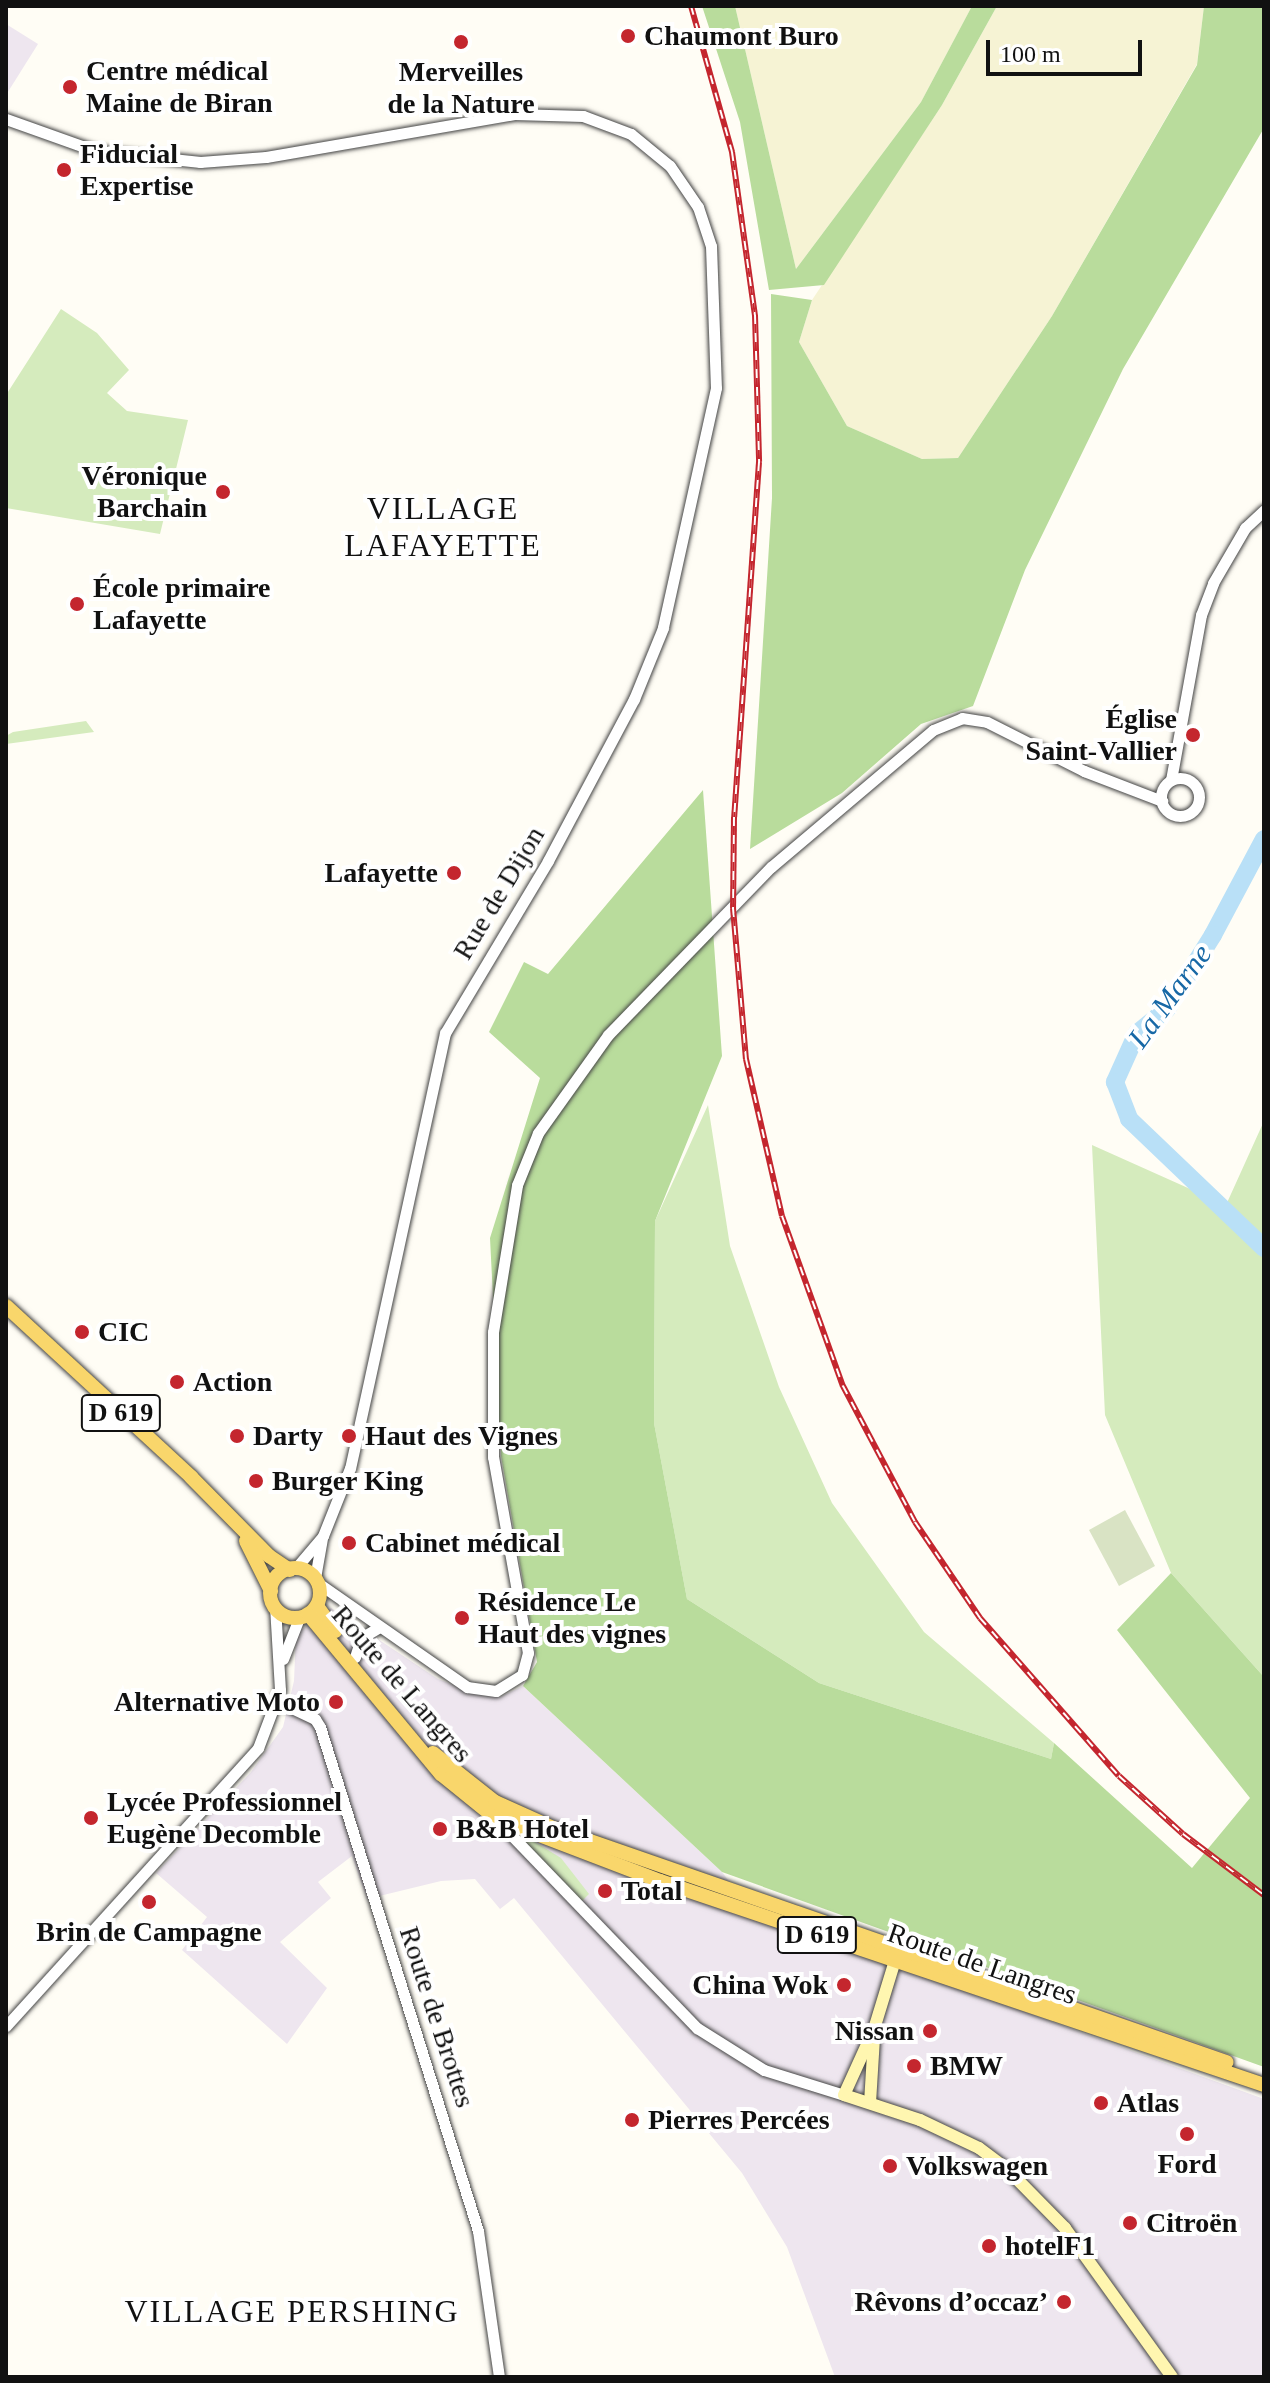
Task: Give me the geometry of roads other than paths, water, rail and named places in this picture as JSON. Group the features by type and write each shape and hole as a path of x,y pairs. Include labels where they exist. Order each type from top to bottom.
{"main road":[{"name":"D 619","path":"6,1306 233,1521 271,1591"},
{"path":"233,1521 292,1569 316,1580 311,1609 275,1607 271,1591 275,1579 292,1569"},
{"name":"Route de Langres","path":"311,1609 445,1765 525,1817 896,1956 1264,2085"},
{"name":"Route de Langres","path":"311,1609 410,1743 488,1812 626,1869 896,1956"},
{"name":"D 619","path":"896,1956 1264,2076"},
{"path":"896,1956 874,2029 844,2095 931,2126 1007,2169 1065,2228 1172,2377"},
{"path":"870,2103 874,2029"}],"street":[{"name":"Rue de Dijon","path":"6,119 96,151 200,162 266,157 524,113 583,116 631,134 679,176 705,223 715,280 714,405 663,628 641,685 603,757 445,1033 350,1468 323,1536 316,1580"},
{"path":"1162,801 1163,789 1171,780 1201,615 1213,583 1245,528 1264,510"},
{"path":"316,1580 467,1687 505,1688 528,1665 493,1457 493,1332 517,1185 538,1133 608,1035 748,890 933,730 962,718 987,722 1097,777 1162,801 1177,816 1197,806 1194,783 1171,780"},
{"name":"Rue de Dijon","path":"292,1569 323,1536"},
{"path":"282,1664 311,1609 341,1600"},
{"path":"6,2026 107,1909 258,1748 277,1701 282,1664 275,1607"},
{"path":"355,1657 361,1638 379,1627"},
{"name":"Route de Brottes","path":"277,1701 315,1719 320,1727 478,2231 499,2377"},
{"path":"488,1812 719,2045 764,2070 844,2095"}],"waterway":[{"name":"La Marne","path":"1264,839 1213,935 1167,1009 1137,1033 1115,1082 1129,1119 1264,1248"}],"railway":[{"path":"691,6 732,152 755,315 759,462 734,817 733,908 746,1059 782,1216 843,1386 915,1522 980,1618 1119,1776 1183,1834 1264,1895"}],"place":[{"name":"Chaumont Buro","path":"628,36"},
{"name":"Merveilles de la Nature","path":"461,42"},
{"name":"Centre médical Maine de Biran","path":"70,87"},
{"name":"Fiducial Expertise","path":"64,170"},
{"name":"Véronique Barchain","path":"223,492"},
{"name":"École primaire Lafayette","path":"77,604"},
{"name":"Église Saint-Vallier","path":"1193,735"},
{"name":"Lafayette","path":"454,873"},
{"name":"CIC","path":"82,1332"},
{"name":"Action","path":"177,1382"},
{"name":"Darty","path":"237,1436"},
{"name":"Haut des Vignes","path":"349,1436"},
{"name":"Burger King","path":"256,1481"},
{"name":"Cabinet médical","path":"349,1543"},
{"name":"Résidence Le Haut des vignes","path":"462,1618"},
{"name":"Alternative Moto","path":"336,1702"},
{"name":"Lycée Professionnel Eugène Decomble","path":"91,1818"},
{"name":"B&B Hotel","path":"440,1829"},
{"name":"Total","path":"605,1891"},
{"name":"Brin de Campagne","path":"149,1902"},
{"name":"China Wok","path":"844,1985"},
{"name":"Nissan","path":"930,2031"},
{"name":"BMW","path":"914,2066"},
{"name":"Atlas","path":"1101,2103"},
{"name":"Pierres Percées","path":"632,2120"},
{"name":"Ford","path":"1187,2134"},
{"name":"Volkswagen","path":"890,2166"},
{"name":"Citroën","path":"1130,2223"},
{"name":"hotelF1","path":"989,2246"},
{"name":"Rêvons d’occaz’","path":"1064,2302"}],"district":[{"name":"VILLAGE LAFAYETTE","path":"443,528"},
{"name":"VILLAGE PERSHING","path":"292,2311"}]}
